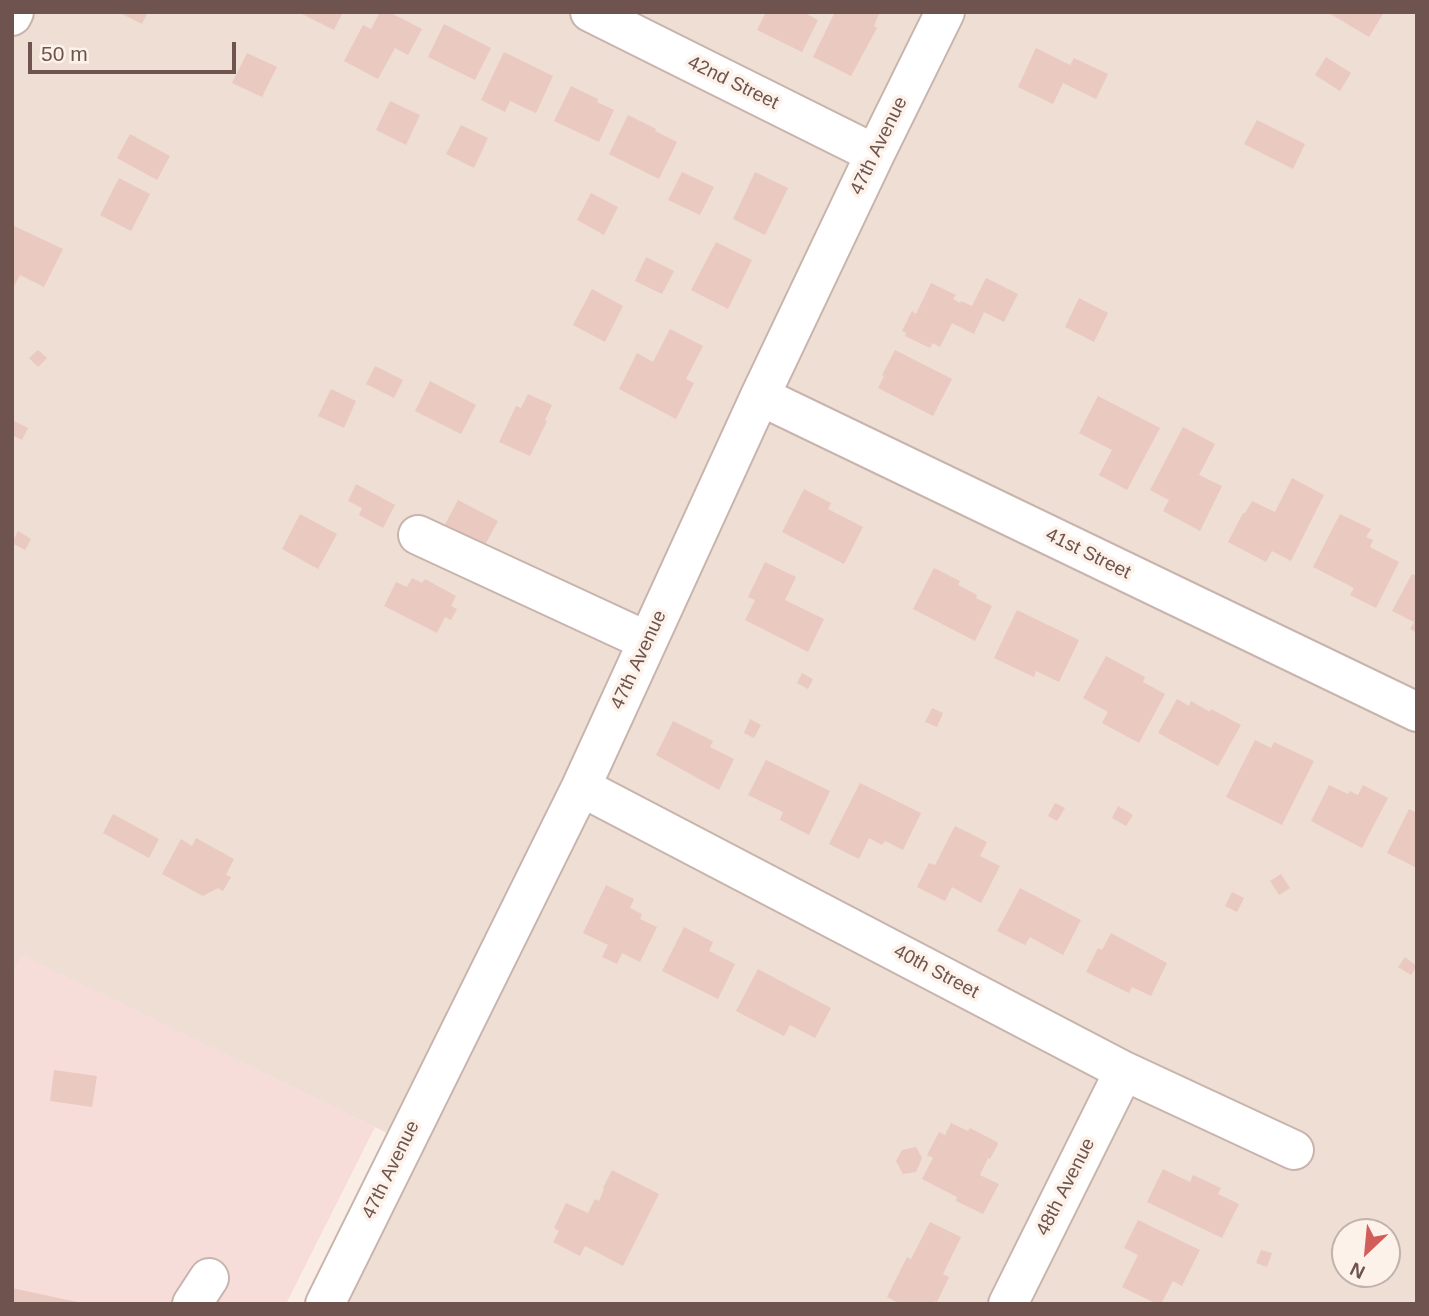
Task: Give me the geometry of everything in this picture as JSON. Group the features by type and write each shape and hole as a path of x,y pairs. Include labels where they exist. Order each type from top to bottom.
{"street":[{"name":"42nd Street","path":"590,12 875,154"},
{"name":"47th Avenue","path":"325,1304 581,787 760,396 945,12"},
{"name":"41st Street","path":"760,396 1417,712"},
{"path":"418,535 647,642"},
{"name":"40th Street","path":"581,787 1124,1071 1294,1150"},
{"name":"48th Avenue","path":"1008,1304 1124,1071"}],"shaded area":[{"path":"12,12 1417,12 1417,1304 344,1304 420,1149 23,956 12,976"},
{"path":"22,955 375,1127 286,1304 12,1304 12,976"}],"building":[{"path":"118,12 148,12 142,24"},
{"path":"298,12 343,12 334,30"},
{"path":"380,12 389,12 422,29 408,55 395,48 378,79 344,61 363,25 371,29"},
{"path":"766,12 803,12 818,20 802,52 757,30"},
{"path":"835,12 880,12 874,26 877,28 851,76 813,57"},
{"path":"1327,12 1379,12 1383,14 1369,37"},
{"path":"444,24 491,48 475,80 428,57"},
{"path":"1036,48 1070,65 1074,58 1108,74 1096,99 1063,83 1053,104 1018,87"},
{"path":"504,52 553,76 536,113 510,101 505,112 481,100"},
{"path":"247,53 277,67 262,97 232,83"},
{"path":"1326,57 1351,73 1340,91 1315,75"},
{"path":"571,86 614,110 599,142 554,121"},
{"path":"390,101 420,115 406,145 376,130"},
{"path":"628,115 677,142 659,179 609,154"},
{"path":"1257,120 1305,144 1293,169 1244,144"},
{"path":"461,125 488,138 474,168 446,154"},
{"path":"130,134 170,156 157,180 117,158"},
{"path":"682,172 714,187 700,215 668,200"},
{"path":"755,172 788,188 765,235 733,219"},
{"path":"119,178 150,194 131,231 100,215"},
{"path":"591,193 618,207 604,235 577,220"},
{"path":"12,225 63,249 44,287 20,275 12,290"},
{"path":"716,242 752,260 728,309 691,290"},
{"path":"646,257 674,271 662,294 635,281"},
{"path":"986,278 1018,294 1004,322 984,312 974,334 952,323 940,347 933,343 930,348 905,336 906,333 902,331 912,311 916,314 931,283 956,295 953,299 960,303 961,301 972,306"},
{"path":"592,289 623,306 605,342 573,325"},
{"path":"1079,298 1108,313 1094,342 1065,327"},
{"path":"670,329 703,346 686,379 694,383 676,419 619,389 637,353 653,362"},
{"path":"38,350 47,358 38,367 29,358"},
{"path":"895,350 952,379 933,416 878,388"},
{"path":"375,366 403,380 394,398 366,384"},
{"path":"430,381 476,405 461,434 415,411"},
{"path":"331,389 356,401 344,428 318,416"},
{"path":"528,394 552,405 530,456 499,442 516,406 521,408"},
{"path":"1098,396 1160,428 1127,490 1099,475 1112,450 1079,433"},
{"path":"12,420 28,428 22,440 12,435"},
{"path":"1183,427 1215,444 1199,475 1222,486 1200,531 1163,511 1169,500 1150,490"},
{"path":"1292,478 1324,495 1291,561 1272,551 1266,562 1228,542 1252,501 1275,512"},
{"path":"356,484 395,505 383,528 359,515 362,508 348,501"},
{"path":"804,489 831,503 828,509 863,527 844,564 782,532"},
{"path":"458,500 498,521 481,552 442,530"},
{"path":"300,514 337,534 318,569 282,549"},
{"path":"1340,514 1371,529 1366,537 1373,540 1370,547 1399,562 1376,608 1350,595 1354,588 1313,567"},
{"path":"18,531 31,539 25,550 12,543"},
{"path":"765,562 796,577 785,600 824,619 808,652 745,620 755,600 748,597"},
{"path":"934,568 960,581 958,585 992,606 975,641 913,609"},
{"path":"1412,574 1417,576 1417,633 1410,629 1414,622 1392,611"},
{"path":"412,578 422,583 425,579 456,596 451,606 457,609 451,620 445,617 437,633 384,606 396,582 407,587"},
{"path":"1017,610 1079,640 1059,682 1036,671 1034,677 994,658"},
{"path":"1106,656 1145,677 1143,682 1165,694 1139,743 1102,723 1108,712 1083,698"},
{"path":"802,673 813,679 808,689 797,683"},
{"path":"1177,699 1189,706 1191,701 1210,712 1211,709 1241,725 1218,766 1158,733"},
{"path":"932,708 943,713 937,727 925,722"},
{"path":"750,719 761,725 754,738 744,733"},
{"path":"673,721 713,741 710,747 734,759 719,790 656,755"},
{"path":"1255,740 1271,748 1274,742 1314,761 1282,825 1226,797"},
{"path":"766,760 830,791 809,835 780,820 783,812 748,795"},
{"path":"860,783 921,813 903,850 885,841 882,845 869,838 859,859 829,844"},
{"path":"1329,785 1348,794 1350,791 1358,795 1363,785 1388,798 1362,848 1311,821"},
{"path":"1055,803 1065,808 1057,821 1048,816"},
{"path":"1118,806 1133,815 1126,826 1112,818"},
{"path":"1409,809 1417,813 1417,868 1387,853"},
{"path":"113,814 159,839 149,858 103,833"},
{"path":"955,826 987,842 980,856 1000,866 981,903 952,887 945,901 917,887 929,863 935,865"},
{"path":"196,838 234,859 226,875 231,877 223,891 218,888 203,896 162,874 181,839 192,846"},
{"path":"1281,874 1290,888 1279,895 1270,881"},
{"path":"606,885 634,899 630,908 642,914 640,919 657,927 640,962 622,953 617,964 602,957 608,945 583,933"},
{"path":"1020,888 1081,920 1063,955 1030,937 1025,945 997,931"},
{"path":"1232,892 1244,898 1237,912 1225,906"},
{"path":"684,927 713,942 709,951 735,964 718,999 662,971"},
{"path":"1111,933 1167,963 1151,996 1132,987 1129,993 1086,972 1098,948 1102,950"},
{"path":"1405,957 1417,966 1411,975 1398,967"},
{"path":"758,969 831,1008 815,1038 790,1025 784,1036 736,1011"},
{"path":"54,1070 97,1076 92,1107 50,1101"},
{"path":"951,1123 968,1131 970,1128 998,1144 980,1175 999,1184 983,1214 956,1201 957,1197 922,1179 933,1158 927,1155 939,1132 945,1135"},
{"path":"916,1147 922,1158 916,1172 903,1174 896,1161 902,1150"},
{"path":"1163,1169 1190,1182 1193,1175 1221,1188 1218,1194 1239,1204 1222,1238 1147,1202"},
{"path":"612,1170 659,1194 623,1266 585,1246 580,1256 553,1242 559,1231 554,1228 566,1203 588,1213 595,1199 599,1201"},
{"path":"1138,1220 1200,1250 1182,1286 1173,1281 1161,1304 1122,1287 1138,1255 1124,1248"},
{"path":"930,1222 961,1237 943,1274 949,1277 937,1302 901,1304 887,1297 907,1257 911,1259"},
{"path":"1261,1250 1272,1253 1267,1267 1256,1263"},
{"path":"12,1288 82,1303 82,1304 12,1304"}]}
